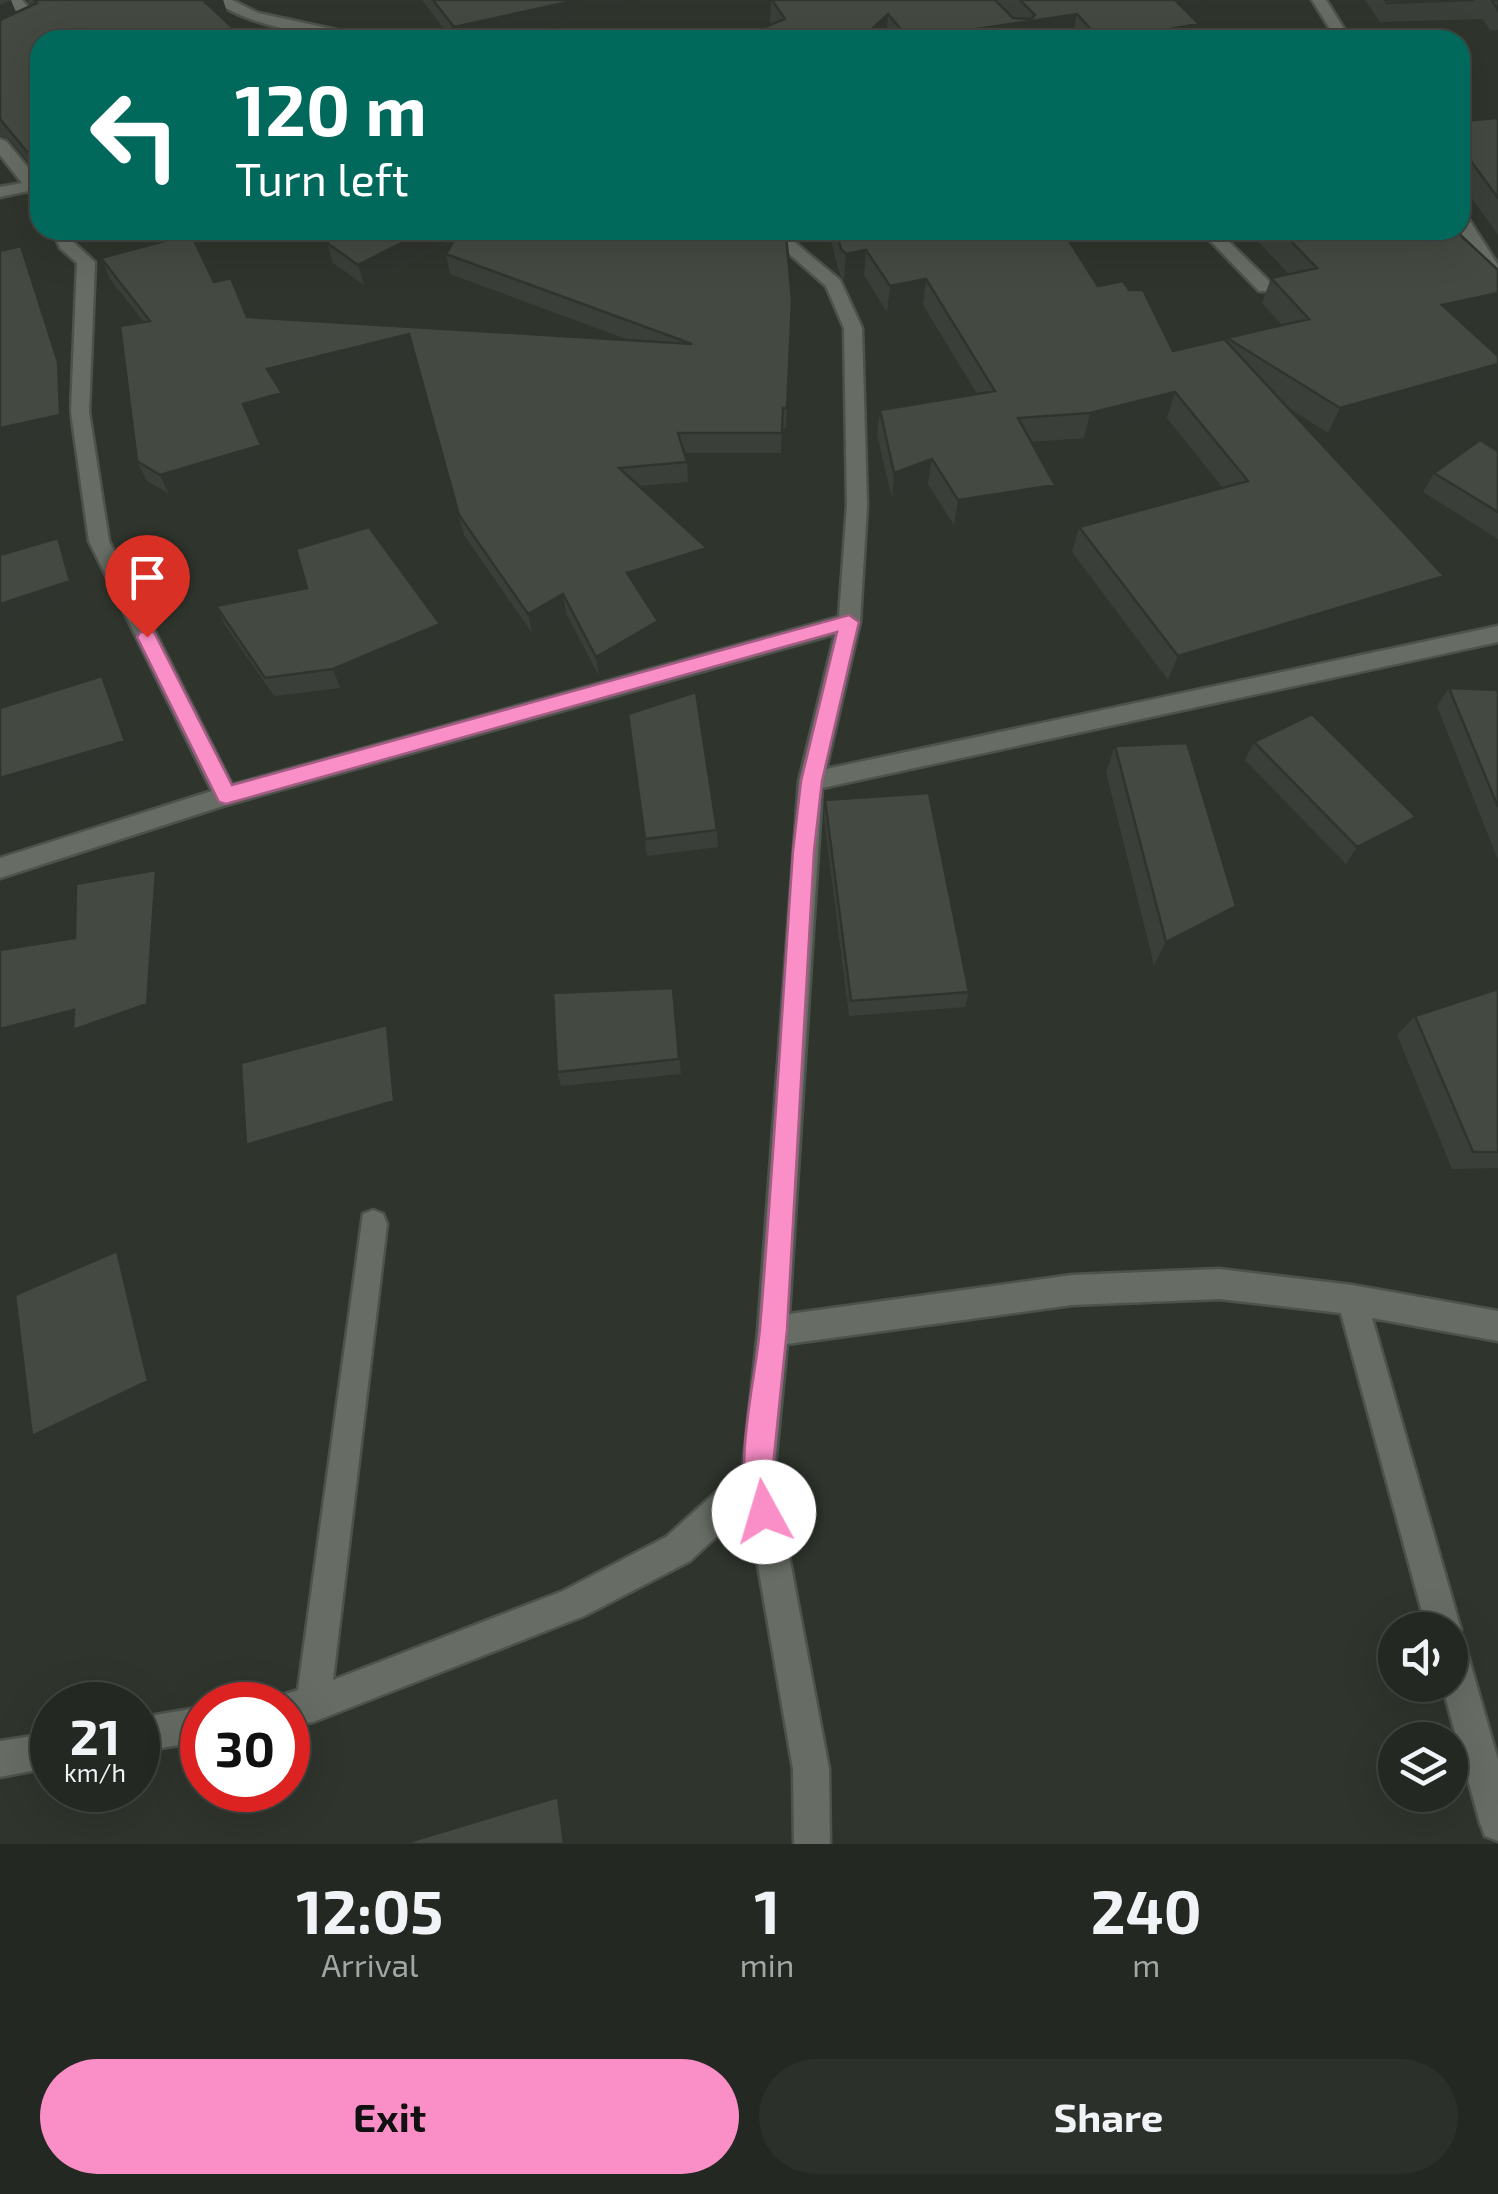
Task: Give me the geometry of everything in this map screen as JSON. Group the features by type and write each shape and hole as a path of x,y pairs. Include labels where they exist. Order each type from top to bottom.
{"street":[{"path":"0,37 34,22 14,0"},
{"path":"221,0 254,16 325,30"},
{"path":"1318,0 1338,30"},
{"path":"254,16 272,8"},
{"path":"0,144 30,181"},
{"path":"0,192 30,190"},
{"path":"1470,235 1498,278"},
{"path":"61,240 86,262 80,412 99,542 226,796"},
{"path":"782,240 834,284 853,328 857,506 849,622 812,781 804,851 773,1330 758,1476 811,1769 812,1844"},
{"path":"1218,240 1265,287"},
{"path":"0,868 226,796 849,622"},
{"path":"812,781 1498,634"},
{"path":"304,1682 373,1224"},
{"path":"773,1330 1072,1290 1219,1284 1352,1300 1498,1326"},
{"path":"1352,1300 1439,1612"},
{"path":"310,1703 572,1604 678,1549 758,1476"},
{"path":"1464,1702 1498,1823"},
{"path":"0,1758 30,1753"}],"building":[{"path":"34,0 206,0 235,30 30,30 30,155 0,119 0,20 37,3"},
{"path":"433,0 577,0 454,27"},
{"path":"772,0 995,0 1013,18 1031,19 1035,15 1020,0 1175,0 1199,24 1176,30 1092,30 1077,14 978,30 902,30 888,14 871,30 758,30 785,19"},
{"path":"1385,0 1474,0 1387,3"},
{"path":"1498,118 1498,198 1470,160 1470,120"},
{"path":"168,240 194,240 214,282 231,278 247,317 692,344 446,254 454,240 786,240 792,301 787,408 783,408 782,433 678,433 687,462 619,468 707,548 627,573 658,621 596,657 563,594 528,614 459,515 409,334 267,369 282,393 243,404 261,445 160,475 137,461 120,326 150,321 101,258"},
{"path":"330,240 407,240 358,265 327,243"},
{"path":"839,240 1068,240 1098,286 1123,281 1129,290 1143,290 1173,351 1224,339 1444,576 1178,656 1079,527 1248,481 1175,392 1090,413 1018,418 1055,485 958,500 932,459 894,473 880,410 995,391 926,279 890,286 866,250 846,254"},
{"path":"1290,240 1466,240 1498,270 1498,293 1442,305 1498,356 1498,364 1340,408 1227,338 1309,319 1271,278 1317,268"},
{"path":"21,246 58,362 60,415 0,428 0,251"},
{"path":"1480,440 1498,451 1498,512 1434,473"},
{"path":"369,527 440,624 333,669 265,678 216,606 307,588 296,549"},
{"path":"58,538 70,581 0,604 0,555"},
{"path":"102,676 125,741 0,778 0,708"},
{"path":"1449,688 1498,690 1498,807"},
{"path":"696,692 717,830 645,839 628,714"},
{"path":"1312,714 1416,817 1357,847 1254,742"},
{"path":"1187,743 1236,906 1166,942 1115,746"},
{"path":"929,793 969,992 851,1001 825,800"},
{"path":"156,870 147,1004 73,1030 74,1010 0,1029 0,950 75,938 76,884"},
{"path":"673,988 679,1059 557,1072 553,993"},
{"path":"1498,989 1498,1152 1473,1152 1415,1016"},
{"path":"387,1025 394,1101 246,1145 241,1063"},
{"path":"117,1251 148,1381 32,1436 15,1295"},
{"path":"558,1797 564,1844 402,1844"}],"route":[{"path":"147,637 226,796 849,622 812,781 804,851 773,1330 758,1476 764,1512"}]}
